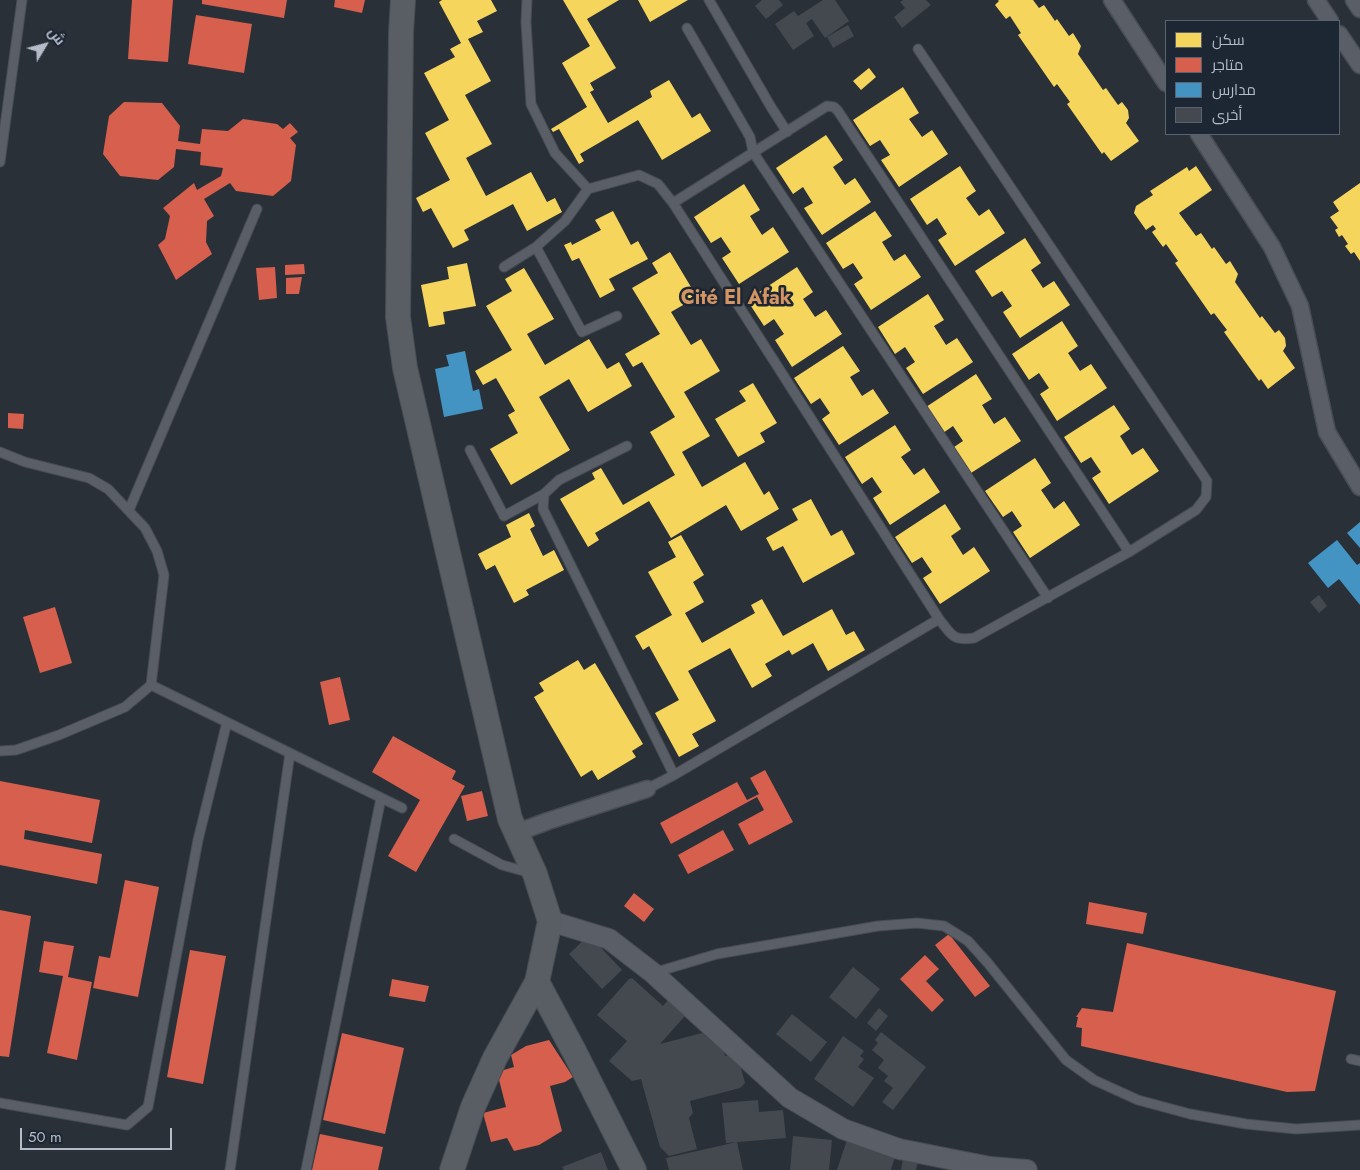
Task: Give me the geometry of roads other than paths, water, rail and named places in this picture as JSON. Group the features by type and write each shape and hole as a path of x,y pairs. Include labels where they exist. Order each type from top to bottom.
{"main road":[{"path":"404,0 401,32 398,317 406,368 510,819 535,874 550,921 537,982 495,1058 473,1107 452,1170"},
{"path":"537,982 575,1052 634,1170"}],"street":[{"path":"1112,0 1165,81"},
{"path":"1316,0 1329,20"},
{"path":"1354,0 1360,10"},
{"path":"1340,35 1360,65"},
{"path":"1200,135 1272,247 1300,306 1327,432 1360,487"},
{"path":"516,833 548,820 647,789"},
{"path":"550,921 609,939 653,974 790,1098 843,1129 899,1149 990,1167 1027,1170"}],"lane":[{"path":"0,162 22,0"},
{"path":"527,0 526,22 531,104 555,153 588,189"},
{"path":"709,0 771,107 788,132"},
{"path":"687,28 750,137 753,152 1048,598"},
{"path":"504,267 536,247 565,221 588,189 639,174 658,184 674,203 939,619 953,636 962,640 974,638 1129,552 1196,510 1206,498 1207,481 918,49"},
{"path":"674,203 827,106 834,107 1129,552"},
{"path":"129,510 257,209"},
{"path":"536,247 582,332 617,316"},
{"path":"470,450 504,516 544,494 559,480 627,446"},
{"path":"0,452 25,462 89,478 108,489 145,528 157,551 164,576 151,685 125,707 42,741 16,750 0,751"},
{"path":"544,494 543,509 674,775"},
{"path":"647,789 939,619"},
{"path":"151,685 402,808"},
{"path":"0,1103 127,1125 148,1107 198,840 227,722"},
{"path":"230,1170 290,753"},
{"path":"306,1170 381,798"},
{"path":"454,839 502,864 535,874"},
{"path":"653,974 717,954 878,926 917,923 944,926 968,941 988,962 1066,1060 1094,1080 1138,1100 1190,1114 1246,1124 1296,1129 1360,1125"}],"district":[{"name":"Cité El Afak","path":"736,299"}]}
